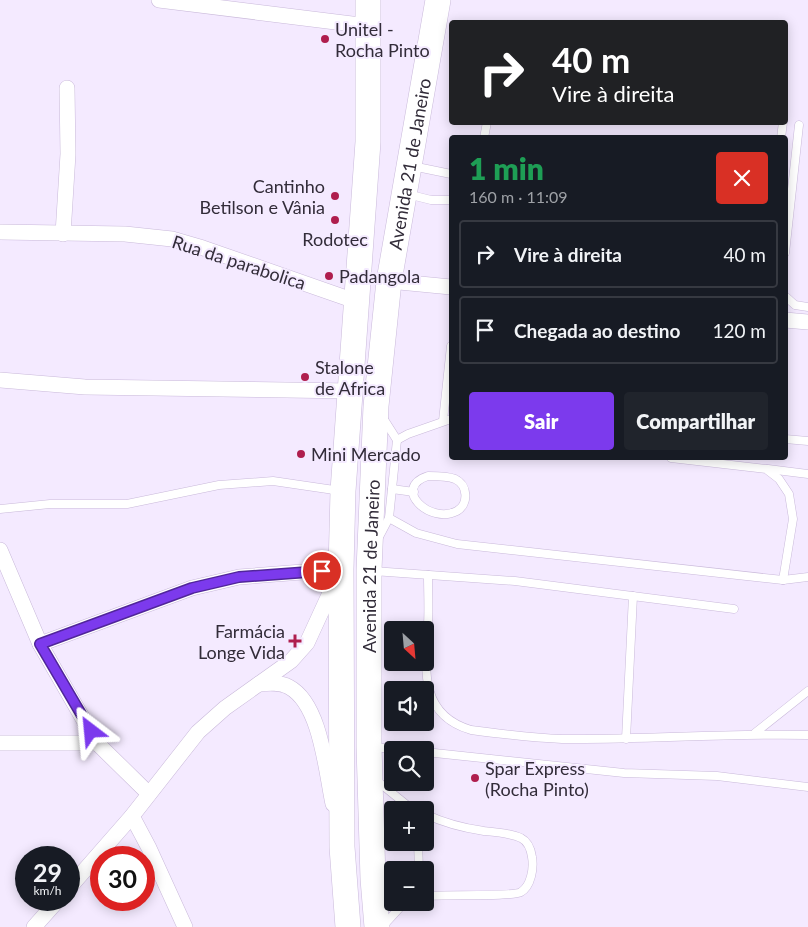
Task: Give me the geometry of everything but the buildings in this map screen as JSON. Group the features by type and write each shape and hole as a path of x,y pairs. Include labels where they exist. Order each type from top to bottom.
{"main road":[{"name":"Avenida 21 de Janeiro","path":"377,927 373,879 368,746 369,562 376,406 389,281 438,0"},
{"name":"Avenida 21 de Janeiro","path":"348,927 342,847 342,491 368,142 369,8"}],"street":[{"path":"159,0 369,8"},
{"path":"63,234 68,154 67,88"},
{"name":"Rua da parabolica","path":"0,232 124,234 172,240 203,248 355,301"},
{"path":"389,281 449,288"},
{"path":"788,320 808,322"},
{"path":"0,380 85,387 350,392"},
{"path":"0,550 40,644 97,743 149,794"},
{"path":"40,644 192,588 239,577 341,569 307,643 291,661 257,684 198,732 132,816 80,875"},
{"path":"257,684 270,683 289,687 304,700 313,714 342,847"},
{"path":"0,743 97,743"},
{"path":"132,816 149,848 184,927"},
{"path":"34,927 48,911"}],"lane":[{"path":"788,197 789,180 799,125"},
{"path":"408,165 449,174"},
{"path":"403,193 431,200 449,200"},
{"path":"788,299 795,305 808,307"},
{"path":"397,440 447,420 449,394"},
{"path":"376,406 397,440 389,518 369,562 428,575 515,581 734,609"},
{"path":"788,439 808,441"},
{"path":"688,460 808,474"},
{"path":"766,469 779,479 789,494 793,519 782,580"},
{"path":"434,476 451,478 461,483 465,488 466,500 463,506 453,512 430,511 425,510 416,503 414,492 415,486 423,478 434,476"},
{"path":"0,509 50,504 127,504 219,485 273,482 342,491"},
{"path":"392,489 414,492"},
{"path":"389,518 416,533 457,544 782,580 808,577"},
{"path":"428,575 425,678 438,710 457,726 486,732 559,739 626,739 755,733 808,735"},
{"path":"626,739 633,596"},
{"path":"755,733 808,691"},
{"path":"368,746 384,748"},
{"path":"434,753 624,772 710,775 808,787"},
{"path":"369,775 402,801"},
{"path":"434,818 443,823 511,834 523,839 531,848 534,865 528,884 520,892 508,895 473,893 434,895"},
{"path":"382,927 397,911"}],"place":[{"name":"Unitel - Rocha Pinto","path":"325,39"},
{"name":"Cantinho Betilson e Vânia","path":"335,196"},
{"name":"Rodotec","path":"335,220"},
{"name":"Padangola","path":"329,276"},
{"name":"Stalone de Africa","path":"305,377"},
{"name":"Mini Mercado","path":"301,454"},
{"name":"Farmácia Longe Vida","path":"295,641"},
{"name":"Spar Express (Rocha Pinto)","path":"475,778"}],"route":[{"path":"91,731 40,644 192,588 239,577 322,571"}]}
